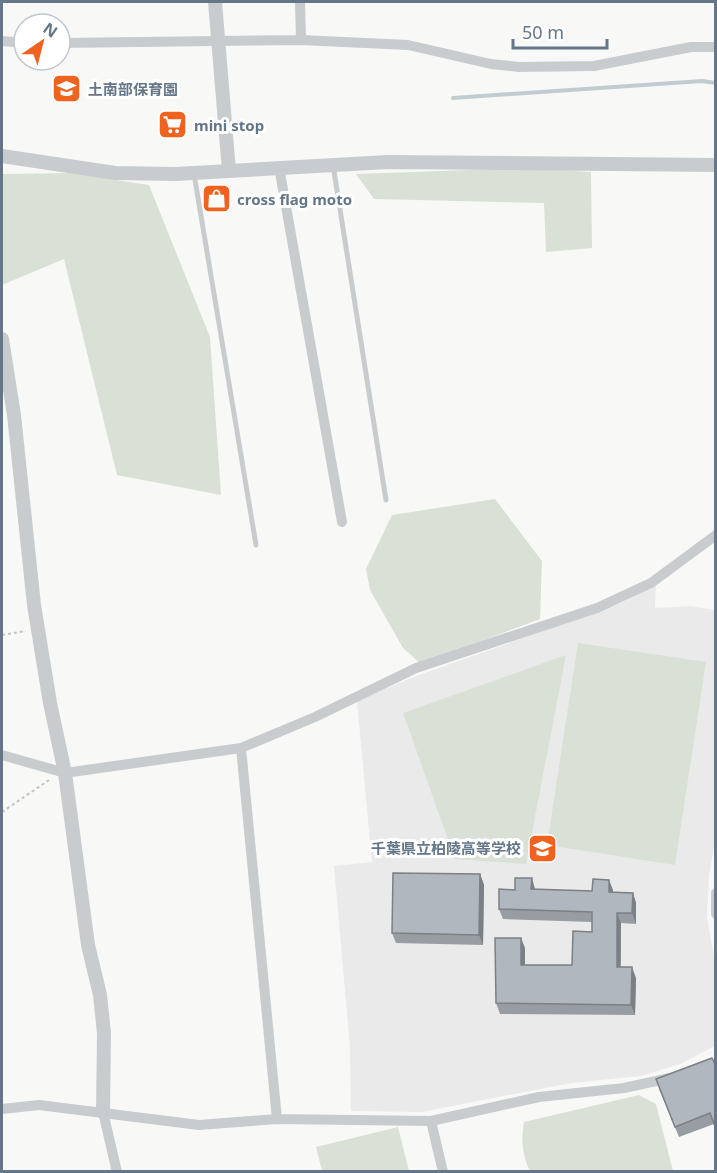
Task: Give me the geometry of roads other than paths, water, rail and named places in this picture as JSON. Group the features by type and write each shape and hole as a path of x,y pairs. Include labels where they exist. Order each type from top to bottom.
{"street":[{"path":"215,2 229,171"},
{"path":"300,2 301,40"},
{"path":"72,43 301,40 408,45 491,64 519,67 594,66 691,47 716,47"},
{"path":"2,156 115,173 193,173 333,164 716,165"},
{"path":"279,167 342,522"},
{"path":"2,339 8,416 38,630 65,773 88,945 100,996 105,1033 103,1112 117,1172"},
{"path":"2,754 65,773 241,748 315,717 416,668 597,608 651,583 716,535"},
{"path":"241,748 277,1119"},
{"path":"716,893 716,914"},
{"path":"2,1109 39,1105 199,1125 277,1119 431,1121 539,1097 624,1088 682,1074"},
{"path":"431,1121 443,1172"}],"lane":[{"path":"333,164 386,500"},
{"path":"193,173 256,545"}],"waterway":[{"path":"453,98 702,81 716,83"}],"place":[{"name":"土南部保育園","path":"67,89"},
{"name":"mini stop","path":"173,125"},
{"name":"cross flag moto","path":"216,199"},
{"name":"千葉県立柏陵高等学校","path":"542,848"}]}
